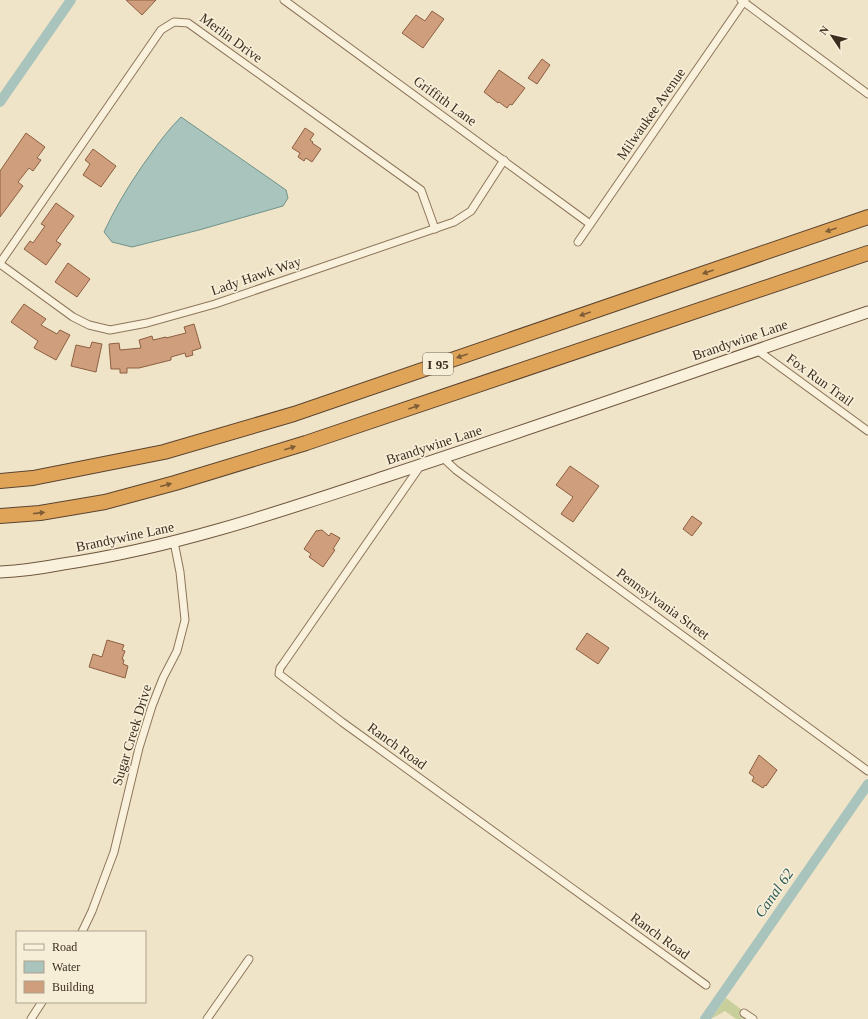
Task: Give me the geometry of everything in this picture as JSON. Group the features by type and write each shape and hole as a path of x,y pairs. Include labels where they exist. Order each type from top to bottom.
{"highway":[{"name":"I 95","path":"0,481 33,478 164,452 294,414 868,217"},
{"name":"I 95","path":"0,516 40,513 105,502 299,445 868,253"}],"street":[{"name":"Griffith Lane","path":"284,0 590,224"},
{"path":"743,1 868,94"},
{"name":"Milwaukee Avenue","path":"578,242 743,1"},
{"name":"Merlin Drive","path":"0,264 161,30 174,22 188,23 421,190 435,228"},
{"name":"Lady Hawk Way","path":"0,264 73,317 89,325 110,330 147,323 215,304 454,222 471,211 504,160"},
{"name":"Brandywine Lane","path":"0,572 15,572 103,559 174,542 279,512 443,458 868,312"},
{"name":"Fox Run Trail","path":"757,350 868,431"},
{"name":"Pennsylvania Street","path":"443,458 456,470 868,770"},
{"name":"Ranch Road","path":"421,465 280,668 280,674 342,722 706,985"},
{"name":"Sugar Creek Drive","path":"82,931 92,911 114,852 139,748 152,706 163,678 177,651 185,620 180,572 174,542"},
{"path":"207,1019 249,959"},
{"path":"31,1019 41,1003"},
{"path":"744,1013 753,1019"}],"green space":[{"path":"726,998 754,1019 736,1019 725,1011 711,1019"}],"water":[{"path":"181,117 286,190 288,198 283,206 132,247 112,242 104,232 120,202 154,150"}],"building":[{"path":"126,0 156,0 142,15"},
{"path":"432,11 444,19 423,48 402,33 416,15 425,21"},
{"path":"542,59 550,65 537,84 528,78"},
{"path":"499,70 525,88 512,105 510,104 507,108 484,92"},
{"path":"305,128 314,134 310,140 313,142 312,143 321,149 312,162 306,158 304,161 298,157 300,153 292,148"},
{"path":"26,133 45,147 37,158 41,160 33,171 29,168 18,182 23,186 0,217 0,171"},
{"path":"93,149 116,166 101,187 83,175 90,164 85,160"},
{"path":"56,203 74,216 56,241 61,244 46,265 24,249 30,241 33,243 45,226 41,224"},
{"path":"68,263 90,279 77,297 55,282"},
{"path":"24,304 46,319 41,325 57,334 60,330 70,335 56,360 34,348 38,341 11,322"},
{"path":"194,324 201,348 192,351 193,355 186,357 185,353 171,357 171,360 139,368 127,368 127,373 120,373 120,369 111,369 109,344 119,343 120,350 141,348 139,340 152,336 153,340 186,333 184,327"},
{"path":"92,342 102,344 96,372 71,366 76,345 90,348"},
{"path":"570,466 599,486 573,522 561,514 573,497 556,485"},
{"path":"692,516 702,523 692,536 683,529"},
{"path":"322,530 329,536 331,533 340,538 333,549 335,550 323,567 309,557 311,554 304,549 316,531"},
{"path":"587,633 609,648 598,664 576,649"},
{"path":"107,640 124,645 122,650 125,651 122,659 124,660 123,664 128,666 125,678 89,667 93,654 102,657"},
{"path":"759,755 777,770 763,788 752,781 754,777 749,773"}],"waterway":[{"path":"0,102 71,0"},
{"name":"Canal 62","path":"705,1019 868,784"}]}
